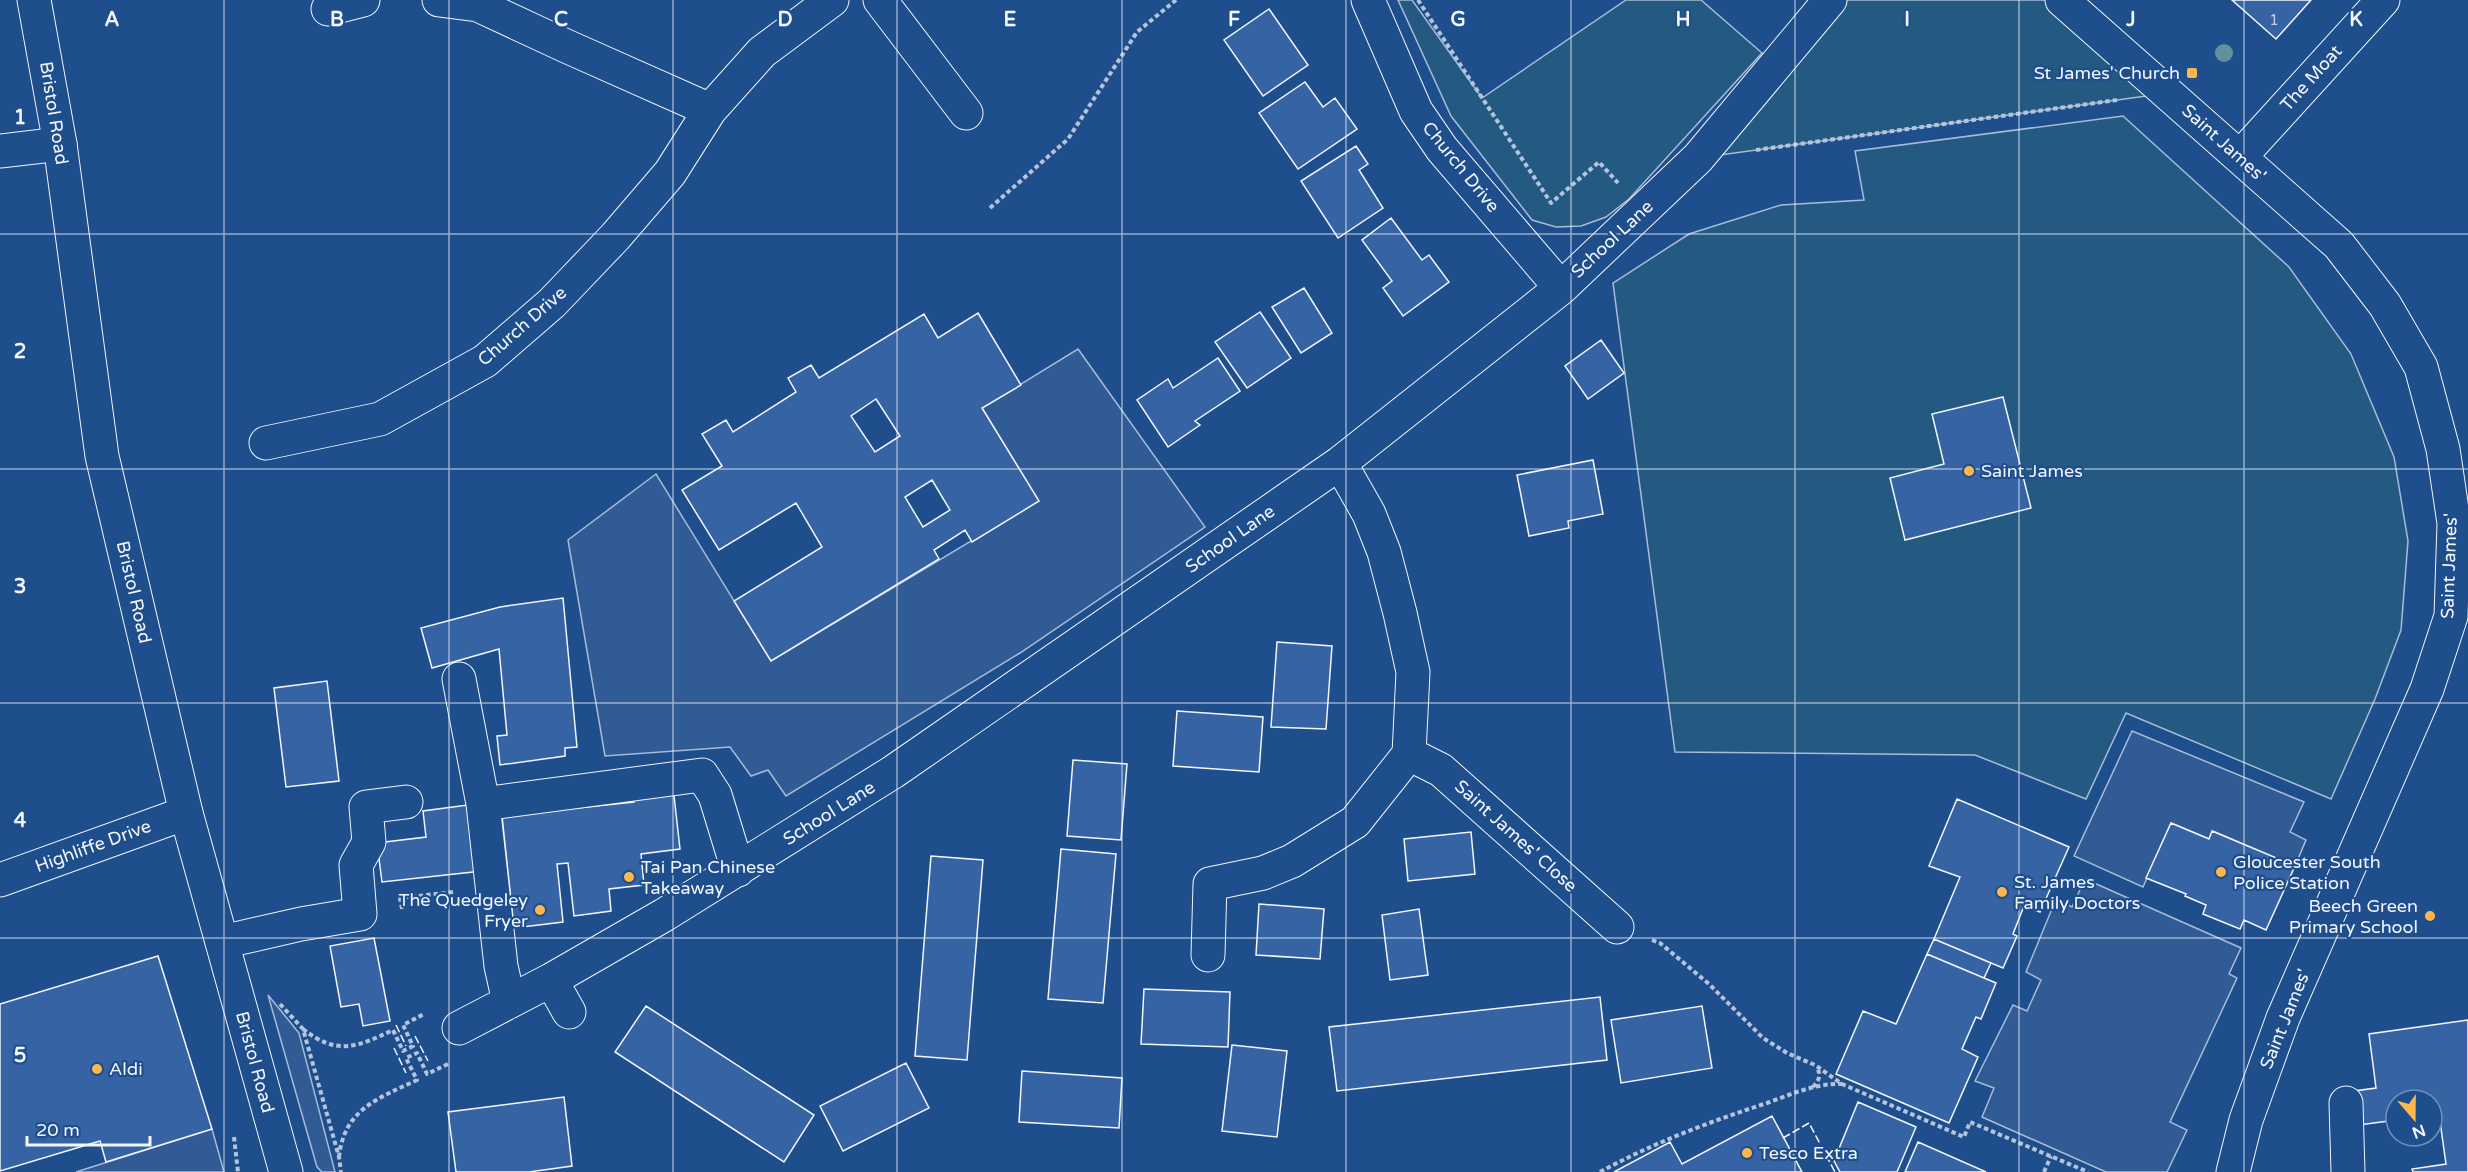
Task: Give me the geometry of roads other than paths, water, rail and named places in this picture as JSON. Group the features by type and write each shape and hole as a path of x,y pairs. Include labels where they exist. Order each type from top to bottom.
{"street":[{"name":"Bristol Road","path":"34,0 60,144 102,456 186,813 286,1172"},
{"path":"328,9 363,0"},
{"path":"439,0 478,5 710,110"},
{"name":"Church Drive","path":"266,443 380,419 485,362 552,303 615,237 670,173 710,110 762,52 832,0"},
{"path":"880,0 966,113"},
{"name":"Church Drive","path":"1368,0 1416,111 1442,149 1561,288"},
{"name":"School Lane","path":"459,1028 551,980 738,870 893,772 1340,463 1561,288 1698,158 1830,0"},
{"name":"Saint James'","path":"2062,0 2339,245 2385,305 2421,367 2456,446 2451,616 2427,689 2283,1018 2246,1120 2233,1172"},
{"name":"The Moat","path":"2240,157 2383,0"},
{"path":"0,151 60,144"},
{"path":"1208,955 1210,884 1263,873 1292,861 1354,822 1408,754 1413,672 1400,613 1384,552 1372,523 1340,463"},
{"path":"459,679 483,804 501,966 509,1002"},
{"name":"Saint James' Close","path":"1408,754 1441,770 1617,927"},
{"path":"483,804 702,775 715,795 738,870"},
{"path":"222,942 301,924 360,914 356,865 369,842 366,807 406,802"},
{"name":"Highliffe Drive","path":"0,880 186,813"},
{"path":"551,980 569,1012"},
{"path":"2346,1103 2348,1172"}],"place":[{"name":"St James' Church","path":"2192,73"},
{"name":"Saint James","path":"1969,471"},
{"name":"Gloucester South Police Station","path":"2221,872"},
{"name":"Tai Pan Chinese Takeaway","path":"629,877"},
{"name":"St. James Family Doctors","path":"2002,892"},
{"name":"The Quedgeley Fryer","path":"540,910"},
{"name":"Beech Green Primary School","path":"2430,916"},
{"name":"Aldi","path":"97,1069"},
{"name":"Tesco Extra","path":"1747,1153"}]}
